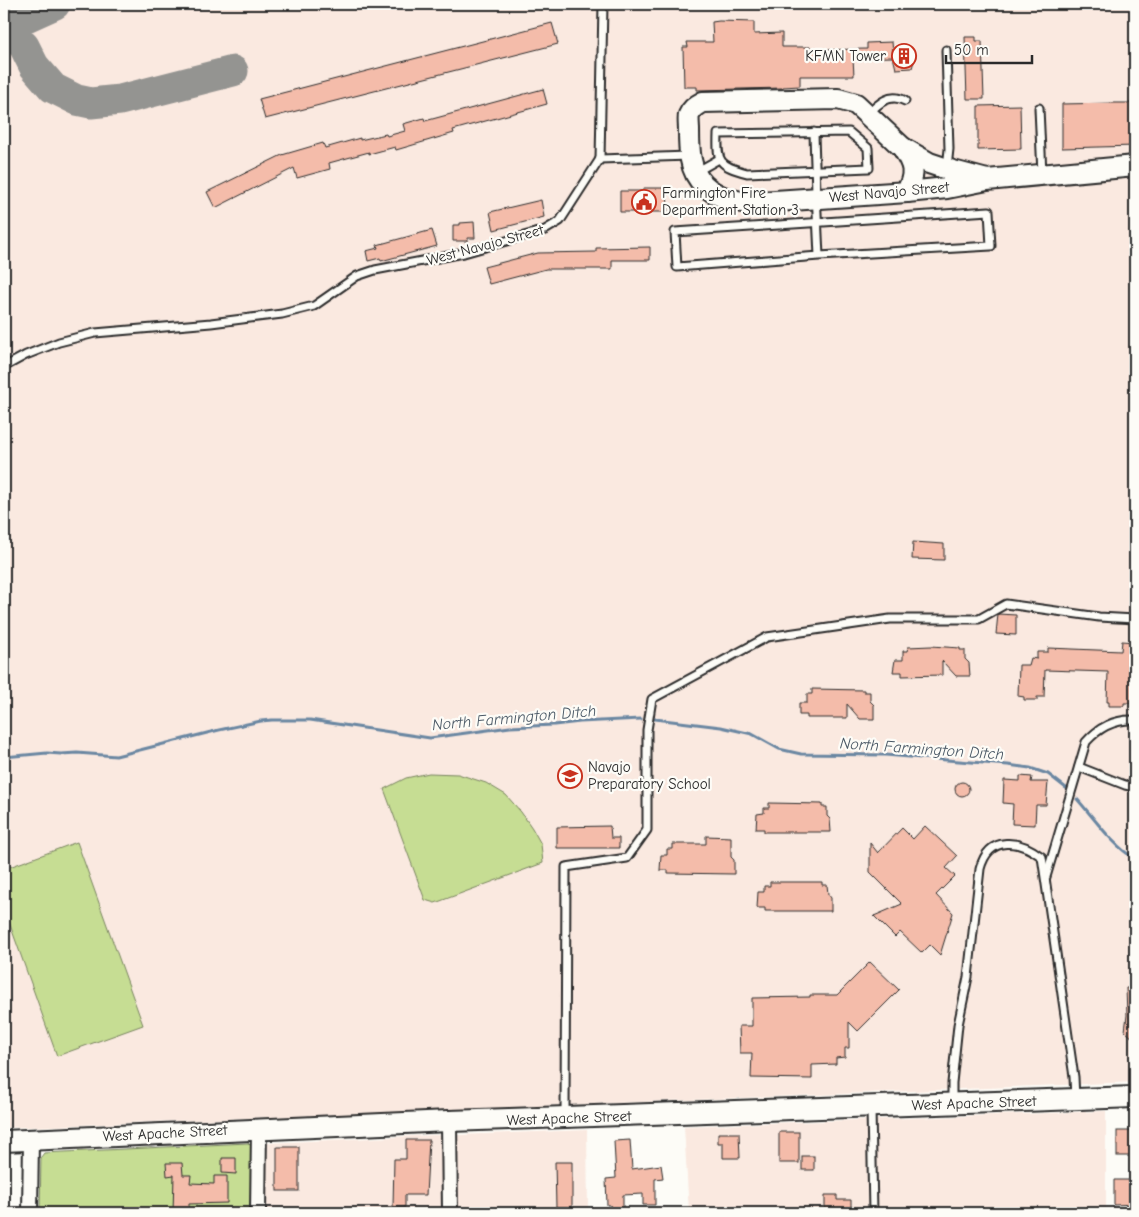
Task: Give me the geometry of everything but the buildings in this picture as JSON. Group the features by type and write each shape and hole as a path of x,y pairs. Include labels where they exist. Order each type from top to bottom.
{"main road":[{"path":"692,164 688,116 694,107 703,102 838,99 856,104 902,148 910,159 913,170 913,177 907,192"},
{"path":"902,148 929,163 947,179 987,180 1135,166"},
{"name":"West Navajo Street","path":"692,164 703,184 715,193 728,200 747,202 907,192 947,179"},
{"name":"West Apache Street","path":"4,1141 449,1121 1135,1097"}],"street":[{"path":"449,1121 450,1213"},
{"path":"258,1213 259,1129"},
{"path":"30,1213 31,1140"}],"lane":[{"path":"603,4 600,159 692,164 719,159"},
{"path":"946,50 949,149 947,179"},
{"path":"868,115 886,99 893,98 905,101"},
{"path":"1039,108 1042,175"},
{"path":"814,132 819,256"},
{"path":"814,132 848,132 868,148 869,168 747,173 730,168 719,159 717,152 718,134 814,132"},
{"name":"West Navajo Street","path":"4,367 26,355 59,342 95,333 211,323 282,314 314,306 357,276 375,270 464,253 545,230 560,221 600,159"},
{"path":"989,211 991,246 819,256 677,267 675,232 989,211"},
{"path":"565,1118 566,867 627,858 648,830 647,730 652,699 767,637 890,618 978,619 1006,604 1099,617 1135,619"},
{"path":"1045,879 1086,742 1096,731 1109,724 1135,720"},
{"path":"1079,766 1125,785 1135,787"},
{"path":"952,1103 952,1083 958,1026 968,977 980,869 983,859 988,852 1004,844 1019,844 1030,848 1042,857 1074,1077 1075,1099"},
{"path":"871,1106 873,1213"}],"shaded area":[{"path":"4,4 1135,4 1135,1082 4,1128"},
{"path":"1106,1111 1106,1208 1135,1207 1135,1213 689,1213 684,1126"},
{"path":"587,1130 588,1213 456,1213 455,1138 458,1135"},
{"path":"439,1135 443,1138 443,1213 264,1213 265,1144"}],"green space":[{"path":"429,773 458,774 486,783 506,795 521,812 541,844 543,863 435,903 425,900 384,789 406,778"},
{"path":"77,842 143,1025 57,1056 4,908 4,869"},
{"path":"248,1143 251,1146 251,1213 40,1213 41,1157 44,1153"}],"waterway":[{"name":"North Farmington Ditch","path":"4,757 47,753 116,756 219,730 272,720 310,720 430,738 510,727 641,719"},
{"name":"North Farmington Ditch","path":"655,719 721,727 752,734 779,749 801,754 885,755 1030,768 1048,774 1066,788"},
{"name":"North Farmington Ditch","path":"1077,799 1111,839 1135,859"}],"taxiway":[{"path":"4,27 55,4"},
{"path":"4,35 15,37 24,46 34,66 53,88 77,100 91,103 120,100 233,71"}],"place":[{"name":"KFMN Tower","path":"904,56"},
{"name":"Farmington Fire Department Station 3","path":"644,202"},
{"name":"Navajo Preparatory School","path":"570,776"}]}
